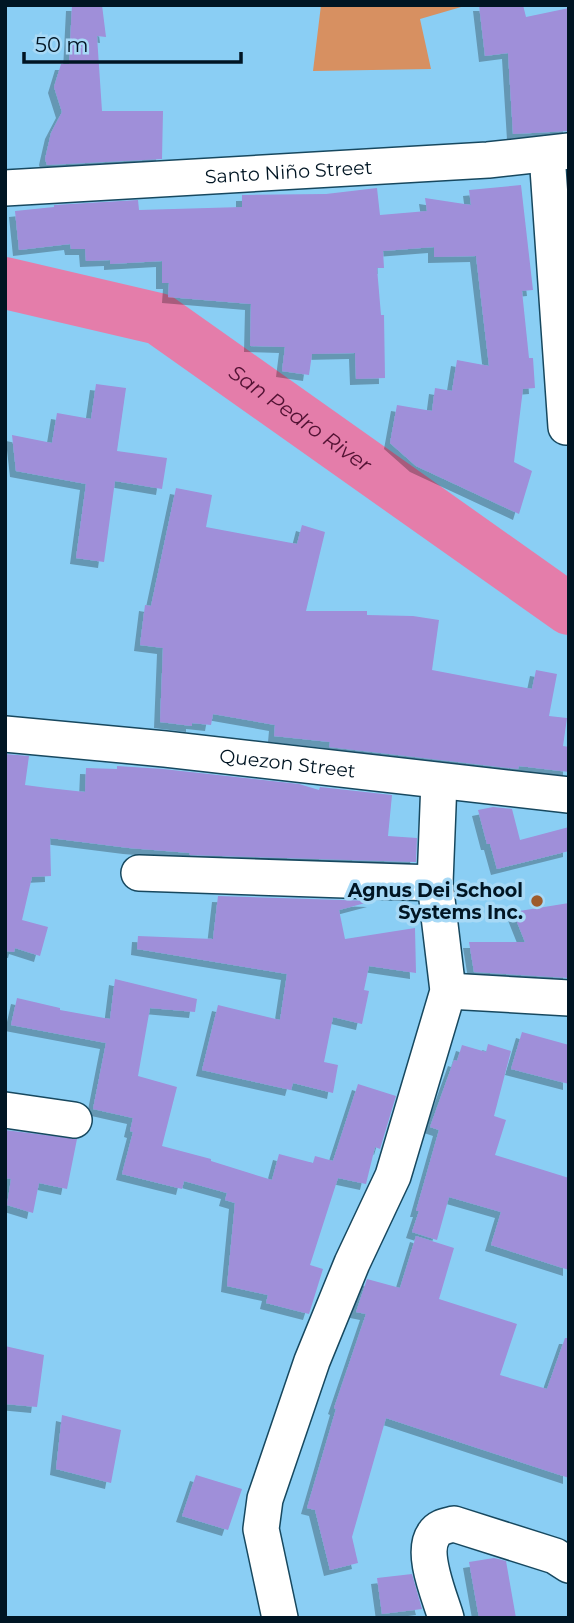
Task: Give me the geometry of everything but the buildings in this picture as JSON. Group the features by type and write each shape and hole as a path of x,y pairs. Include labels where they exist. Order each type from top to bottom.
{"street":[{"name":"Santo Niño Street","path":"5,188 488,160 558,153"},
{"path":"558,153 566,427"},
{"name":"Quezon Street","path":"5,734 165,749 569,795"},
{"path":"279,1618 261,1529 265,1499 312,1360 352,1263 393,1176 449,991 436,883 439,781"},
{"path":"139,873 436,883"},
{"path":"449,991 569,998"},
{"path":"5,1110 74,1120"},
{"path":"446,1618 428,1556 433,1534 442,1527 454,1524 555,1556 569,1565"}],"shaded area":[{"path":"321,5 468,5 420,19 431,69 313,71"}],"waterway":[{"name":"San Pedro River","path":"5,283 159,319 569,609"}],"place":[{"name":"Agnus Dei School Systems Inc.","path":"537,901"}]}
